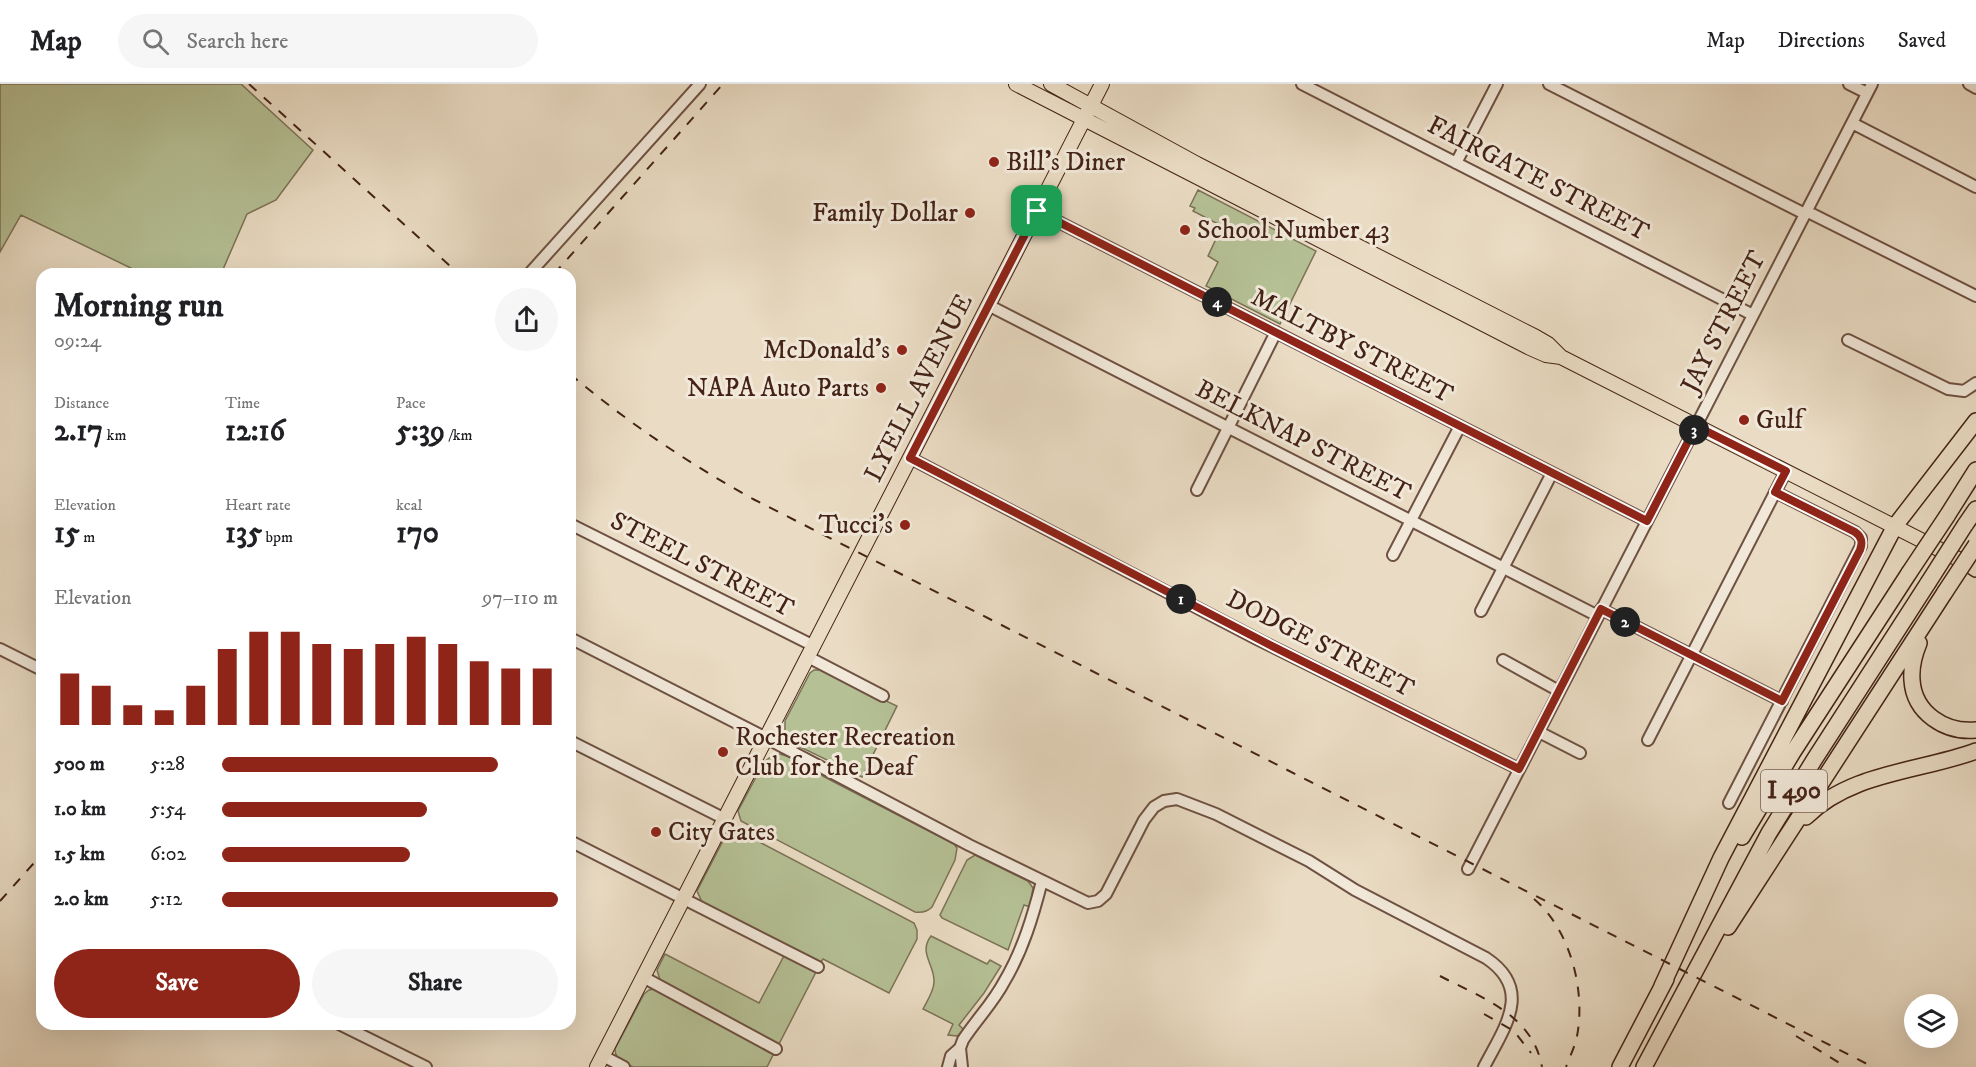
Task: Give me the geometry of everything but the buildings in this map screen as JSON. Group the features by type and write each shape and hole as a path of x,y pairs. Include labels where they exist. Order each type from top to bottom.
{"highway":[{"path":"1662,986 1720,858 1895,526 1976,421"},
{"name":"I 490","path":"1620,1067 1715,886 1760,806 1976,470"},
{"name":"I 490","path":"1644,1067 1780,814 1976,509"},
{"path":"1675,1008 1976,545"},
{"path":"1945,592 1916,651 1912,669 1912,686 1920,704 1936,721 1955,730 1976,730"},
{"path":"1775,853 1808,814 1838,792 1860,783 1976,751"}],"main road":[{"path":"1016,84 1530,348 1546,355 1561,357"},
{"path":"1051,84 1205,168 1536,337 1548,344 1561,357 1973,567"},
{"name":"LYELL AVENUE","path":"600,1062 1102,84"}],"street":[{"path":"534,268 700,84"},
{"name":"FAIRGATE STREET","path":"1302,84 1753,315"},
{"path":"1456,163 1497,84"},
{"path":"1548,84 1976,296"},
{"path":"1849,84 1869,88"},
{"path":"1969,84 1976,88"},
{"name":"JAY STREET","path":"1468,869 1869,88"},
{"path":"1852,123 1976,187"},
{"name":"MALTBY STREET","path":"1037,211 1647,521"},
{"name":"BELKNAP STREET","path":"988,305 1503,568 1782,701"},
{"path":"1197,490 1276,332"},
{"path":"1848,340 1944,388 1964,391 1976,383"},
{"path":"1393,555 1460,426"},
{"name":"DODGE STREET","path":"910,458 1270,645 1519,769"},
{"path":"1648,740 1786,471"},
{"path":"1481,611 1552,473"},
{"path":"1729,803 1860,550 1862,541 1855,532 1775,492"},
{"name":"STEEL STREET","path":"576,527 811,651 884,696"},
{"path":"576,641 969,845 1088,903 1098,901 1106,894 1144,820 1154,807 1164,801 1177,799 1191,803 1310,861 1355,890 1494,964 1502,971 1512,993 1512,1007 1506,1025 1484,1067"},
{"path":"0,649 36,667"},
{"path":"1503,660 1559,691"},
{"path":"1539,732 1580,753"},
{"path":"576,744 725,819"},
{"path":"576,844 818,967"},
{"path":"948,1067 951,1056 960,1048 968,1033 1004,984 1032,917 1042,880"},
{"path":"643,977 776,1049"},
{"path":"351,1030 426,1067"},
{"path":"960,1048 962,1067"},
{"path":"600,1062 624,1067"}],"green space":[{"path":"0,84 241,84 313,150 276,200 247,214 224,268 131,268 21,215 0,252"},
{"path":"1198,190 1316,251 1280,324 1206,286 1218,262 1208,256 1222,226 1193,211 1195,208 1190,206"},
{"path":"820,670 897,706 862,777 794,744 785,733 785,721 810,673"},
{"path":"780,754 804,763 824,777 954,844 957,848 955,860 932,907 924,912 915,912 741,821 738,811 764,762"},
{"path":"731,832 748,836 914,923 917,939 889,993 823,959 821,962 702,902 697,891 725,837"},
{"path":"975,855 1028,881 1033,888 1030,907 1024,905 1008,950 940,915 967,860"},
{"path":"931,936 987,964 990,960 1001,966 984,993 959,1025 964,1030 957,1036 948,1035 953,1024 923,1009 934,985 934,976 926,954 927,942"},
{"path":"665,954 759,1003 785,954 817,970 778,1046 660,980 657,970"},
{"path":"654,989 774,1053 767,1067 633,1067 621,1060 615,1049 644,994"}],"railway":[{"path":"249,84 452,268"},
{"path":"559,268 723,84"},
{"path":"576,379 658,441 753,499 1873,1067"},
{"path":"0,901 36,861"},
{"path":"1534,899 1558,928 1573,964 1577,984 1579,1023 1576,1041 1566,1067"},
{"path":"1440,976 1488,1001 1517,1021 1537,1049 1542,1067"},
{"path":"1484,1014 1514,1031 1531,1053"},
{"path":"1796,1036 1846,1067"}],"place":[{"name":"Bill's Diner","path":"994,162"},
{"name":"Family Dollar","path":"970,213"},
{"name":"School Number 43","path":"1185,230"},
{"name":"McDonald's","path":"902,350"},
{"name":"NAPA Auto Parts","path":"881,388"},
{"name":"Gulf","path":"1744,420"},
{"name":"Tucci's","path":"905,525"},
{"name":"Rochester Recreation Club for the Deaf","path":"723,752"},
{"name":"City Gates","path":"656,832"}],"route":[{"path":"1037,211 1647,521 1696,426 1786,471 1775,492 1855,532 1861,538 1862,543 1782,701 1601,609 1519,769 1270,645 910,458 1037,211"}]}
